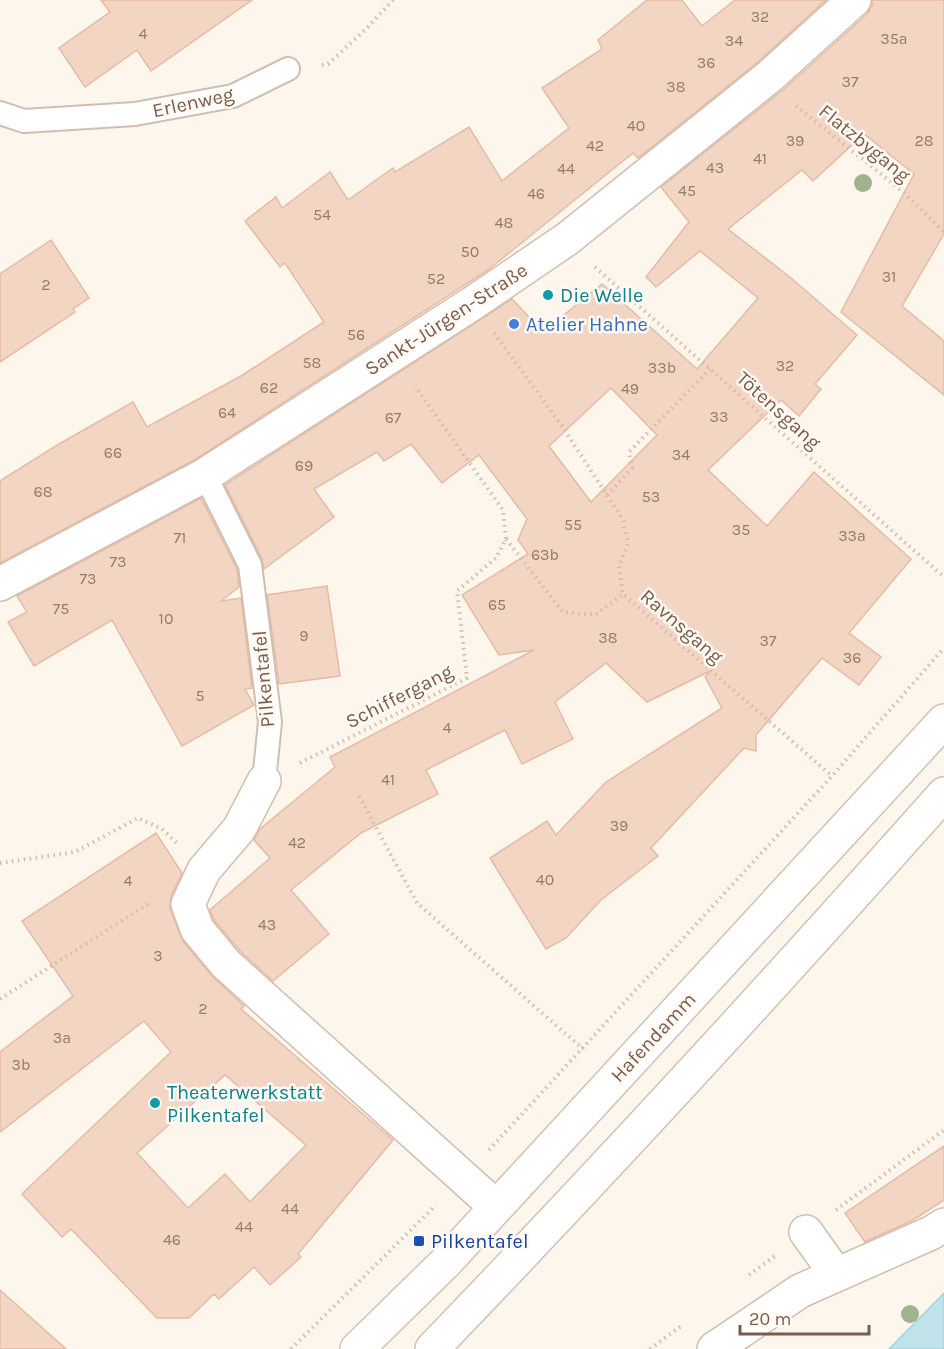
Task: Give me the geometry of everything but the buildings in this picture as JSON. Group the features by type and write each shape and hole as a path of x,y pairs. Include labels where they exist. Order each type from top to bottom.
{"street":[{"name":"Sankt-Jürgen-Straße","path":"0,584 205,475 473,303 567,239 770,76 854,0"},
{"name":"Hafendamm","path":"357,1349 445,1263 944,721"},
{"name":"Pilkentafel","path":"188,904 204,870 239,830 264,781"},
{"path":"432,1349 798,958 944,794"},
{"path":"188,904 197,929 226,964 496,1207"},
{"path":"714,1349 800,1291 931,1233 944,1225"},
{"path":"806,1232 836,1274"}],"lane":[{"name":"Erlenweg","path":"0,113 24,121 135,114 234,96 288,69"},
{"name":"Pilkentafel","path":"205,475 250,564 270,722 264,781"}],"path":[{"path":"288,69 328,64 393,0"},
{"name":"Flatzbygang","path":"770,76 796,106 901,190 944,232"},
{"name":"Tötensgang","path":"595,266 944,577"},
{"name":"Ravnsgang","path":"496,336 562,426 622,520 628,543 619,566 623,594 867,806"},
{"path":"607,495 633,468 629,452 710,369"},
{"path":"415,387 503,510 506,539 563,612 595,615 623,594"},
{"name":"Schiffergang","path":"264,781 467,678 457,591 496,558 506,539"},
{"path":"291,1349 464,1177 832,776 944,648"},
{"path":"359,796 417,903 615,1077"},
{"path":"0,863 75,852 138,818 162,828 204,870"},
{"path":"0,999 154,901 188,904"}],"water":[{"path":"944,1293 944,1349 889,1349 894,1344"}],"place":[{"name":"Die Welle","path":"548,295"},
{"name":"Atelier Hahne","path":"514,324"},
{"name":"Theaterwerkstatt Pilkentafel","path":"155,1103"},
{"name":"Pilkentafel","path":"419,1241"}]}
